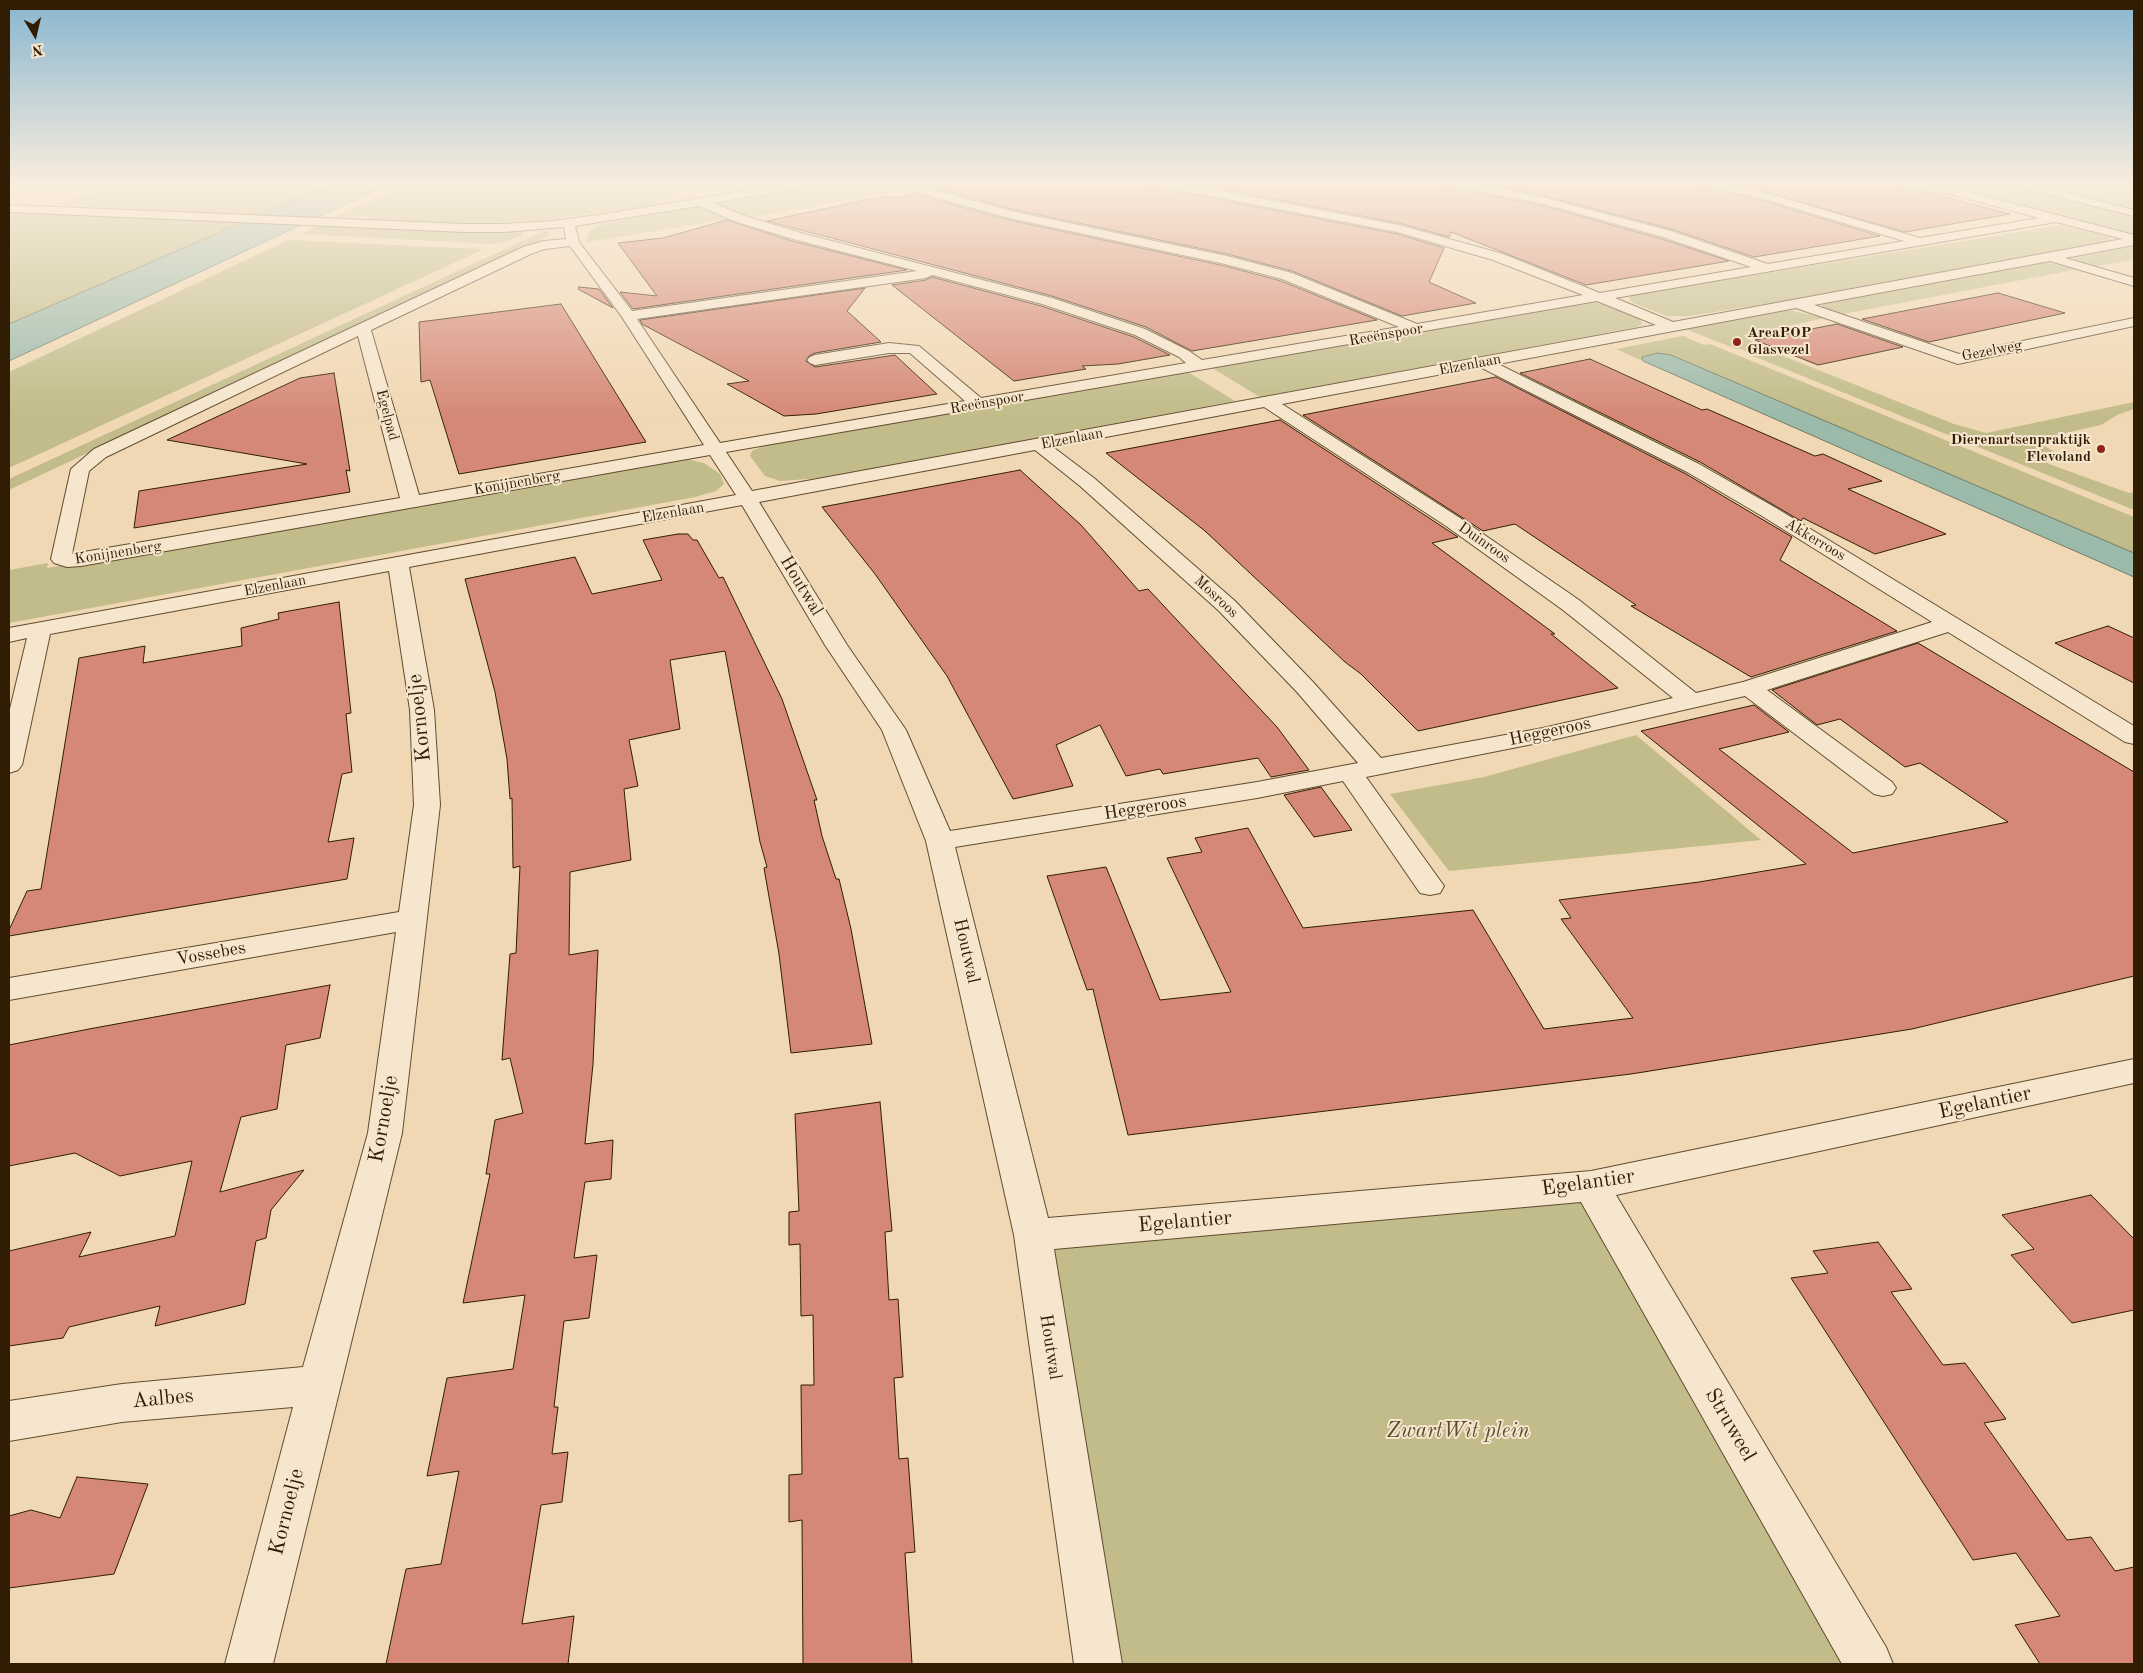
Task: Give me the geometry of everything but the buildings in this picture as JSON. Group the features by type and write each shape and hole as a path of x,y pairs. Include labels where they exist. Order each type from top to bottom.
{"street":[{"name":"Konijnenberg","path":"507,260 100,453 80,469 61,559 67,561 81,560 714,449"},
{"name":"Houtwal","path":"590,260 748,499 836,645 894,730 940,841 1033,1235 1098,1664"},
{"path":"894,260 1047,300 1140,332 1184,354 1199,366"},
{"path":"1227,260 1287,276 1341,296 1417,330"},
{"path":"1506,260 1670,326"},
{"path":"1746,260 1770,268"},
{"name":"Reeënspoor","path":"714,449 1816,260"},
{"name":"Elzenlaan","path":"9,635 1039,445 1670,326 2038,260"},
{"path":"2056,260 2134,282"},
{"path":"628,316 940,272"},
{"name":"Gezelweg","path":"1798,304 1958,359 2134,322"},
{"name":"Egelpad","path":"363,328 411,502"},
{"path":"815,360 889,348 914,349 978,404"},
{"name":"Akkerroos","path":"1484,362 1693,468 1769,512 2134,737"},
{"name":"Duinroos","path":"1267,402 1453,522 1564,599 1690,700"},
{"name":"Mosroos","path":"1039,445 1087,482 1227,606 1305,688 1363,770"},
{"name":"Kornoelje","path":"249,1664 385,1133 413,919 426,796 422,710 398,563"},
{"name":"Heggeroos","path":"940,841 1247,792 1543,735 1749,688 1949,624"},
{"path":"9,765 40,630"},
{"path":"1749,688 1883,788"},
{"path":"1363,770 1430,886"},
{"name":"Vossebes","path":"9,988 413,919"},
{"name":"Egelantier","path":"1033,1235 1591,1186 2134,1071"},
{"name":"Struweel","path":"1591,1186 1869,1664"},
{"name":"Aalbes","path":"9,1421 122,1403 319,1385"}],"green space":[{"path":"9,260 155,260 9,324"},
{"path":"246,260 460,260 9,468 9,372"},
{"path":"481,260 498,260 9,490 9,479"},
{"path":"1846,260 2015,260 1827,294 1690,316 1667,316 1633,303 1629,299 1632,295"},
{"path":"2076,260 2134,260 2090,267"},
{"path":"2043,262 2079,269 1838,315 1822,308 1822,304"},
{"path":"1593,302 1611,306 1639,317 1642,324 1637,327 1260,397 1212,368"},
{"path":"1788,310 1826,318 1743,335 1758,346 1954,424 1986,433 2134,402 2134,409 2117,415 2101,425 2034,440 2053,451 2039,457 2049,464 2129,493 2134,492 2134,510 1753,356 1742,349 1736,349 1683,328"},
{"path":"1683,336 1704,345 1710,344 2134,517 2134,553 1671,355 1642,357 1643,361 1616,349"},
{"path":"1188,372 1235,401 821,478 780,481 765,476 750,456 752,451 764,446"},
{"path":"686,459 704,463 720,474 724,484 716,491 695,497 9,623 9,570 48,563 47,568"},
{"path":"1636,735 1761,840 1449,871 1390,794 1484,777"},
{"name":"ZwartWit plein","path":"1591,1186 1869,1664 1098,1664 1033,1235"}],"shaded area":[{"path":"156,260 226,260 9,361 9,324"},
{"path":"1658,353 1671,355 2134,553 2134,577 1643,361 1642,357"}],"place":[{"name":"AreaPOP Glasvezel","path":"1737,342"},
{"name":"Dierenartsenpraktijk Flevoland","path":"2101,449"}]}
